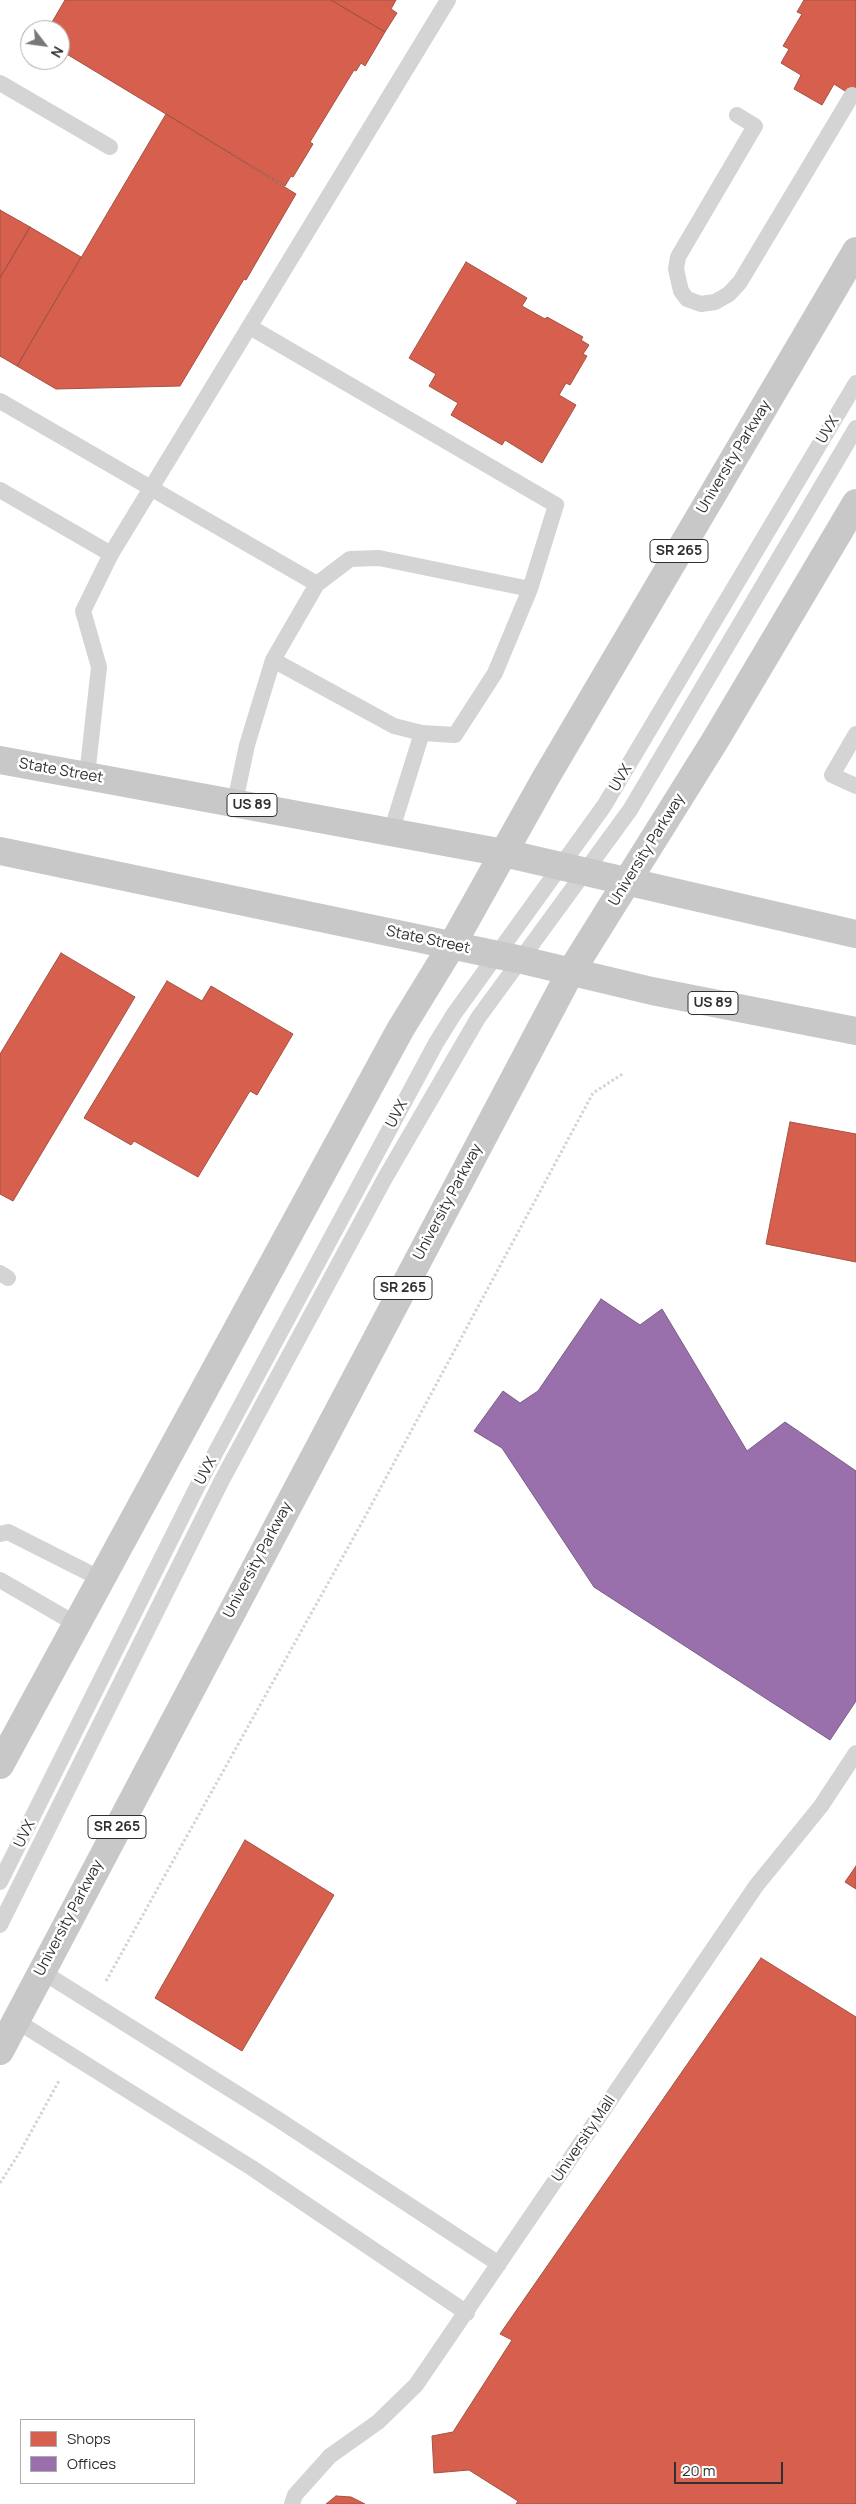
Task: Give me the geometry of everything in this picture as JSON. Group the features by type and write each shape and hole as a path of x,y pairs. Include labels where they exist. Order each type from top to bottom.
{"main road":[{"name":"University Parkway","path":"0,1765 400,1030 452,945 545,779 856,251"},
{"name":"University Parkway","path":"0,2051 570,973 716,739 856,503"},
{"name":"State Street","path":"0,760 504,853 856,934"},
{"name":"State Street","path":"0,851 452,945 652,992 856,1031"}],"lane":[{"path":"87,776 99,666 83,611 112,554 151,488 448,0"},
{"path":"0,83 110,147"},
{"path":"737,115 755,126 678,257 676,269 681,290 688,299 701,304 715,302 729,294 740,282 852,95"},
{"path":"250,327 556,505 530,590 495,673 455,735 422,734 394,726 273,660"},
{"name":"UVX","path":"0,1882 198,1485 399,1110 454,1014 510,958 573,868 604,806 856,383"},
{"path":"0,401 318,584"},
{"path":"0,1925 222,1480 316,1304 510,958 573,868 630,810 856,428"},
{"path":"0,490 112,554"},
{"path":"235,802 247,745 273,660 318,584 350,560 379,558 530,590"},
{"path":"391,832 422,734"},
{"path":"856,734 832,775 856,786"},
{"path":"0,1534 8,1532 101,1579"},
{"path":"0,1580 76,1624"},
{"name":"University Mall","path":"292,2504 295,2495 330,2456 378,2422 416,2385 467,2313 751,1894 821,1806 856,1754"},
{"path":"42,1972 276,2118 500,2264"},
{"path":"15,2020 252,2168 467,2313"}],"path":[{"path":"109,1976 360,1526 593,1093 624,1073"},
{"path":"0,2183 58,2083"}],"building: Shops":[{"path":"65,0 331,0 385,32 365,66 361,63 356,71 354,70 310,142 313,144 293,177 291,176 285,186 70,56 70,20 53,20"},
{"path":"331,0 396,0 391,9 397,13 385,32"},
{"path":"804,0 856,0 856,98 834,84 822,105 794,89 801,75 781,63 789,49 783,46 802,14 797,12"},
{"path":"166,114 296,194 246,280 244,279 180,386 56,389 17,366"},
{"path":"0,210 30,227 0,278"},
{"path":"30,227 81,257 17,366 0,356 0,278"},
{"path":"466,262 527,298 522,306 545,319 547,317 583,337 581,340 589,345 583,354 587,356 570,385 566,383 559,395 576,405 542,463 505,440 502,445 451,415 458,403 429,386 436,374 409,358"},
{"path":"61,953 135,997 13,1201 0,1194 0,1054"},
{"path":"167,981 202,1001 211,986 293,1034 257,1095 250,1091 198,1177 134,1141 131,1145 84,1118"},
{"path":"790,1122 856,1134 856,1262 766,1244"},
{"path":"245,1840 334,1895 242,2051 155,1998"},
{"path":"856,1866 856,1889 845,1882"},
{"path":"761,1958 856,2017 856,2504 516,2504 518,2501 469,2470 434,2473 432,2436 453,2432 512,2340 500,2334"},
{"path":"336,2496 351,2497 365,2504 326,2504"}],"building: Offices":[{"path":"601,1299 640,1325 662,1309 747,1451 785,1422 856,1471 856,1701 830,1740 594,1587 502,1448 474,1431 503,1391 520,1403 538,1391"}]}
